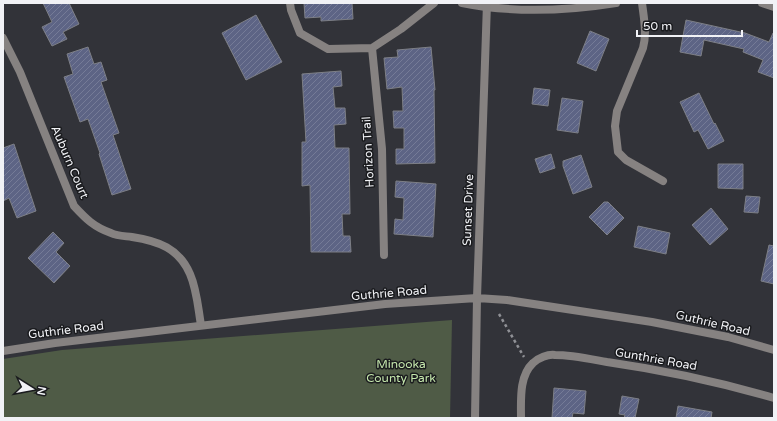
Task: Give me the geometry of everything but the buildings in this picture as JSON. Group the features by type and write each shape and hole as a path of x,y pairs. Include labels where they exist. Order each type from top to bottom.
{"street":[{"path":"290,3 291,10 300,33 328,49 372,48 401,29 434,3"},
{"path":"462,3 487,6 546,9 616,3"},
{"path":"642,3 646,28 645,40 616,111 615,126 618,152 626,160 663,181"},
{"path":"762,3 774,7"},
{"name":"Sunset Drive","path":"475,418 477,298 487,6"},
{"name":"Auburn Court","path":"3,38 20,72 74,206 88,222 112,234 155,242 176,253 183,260 195,287 201,325"},
{"name":"Horizon Trail","path":"372,48 382,149 384,255"},
{"name":"Guthrie Road","path":"3,351 201,325 385,304 477,298 507,300 652,322 728,337 774,350"},
{"name":"Gunthrie Road","path":"532,364 543,357 556,354 707,380 774,398"},
{"path":"521,418 523,382 532,364"}],"path":[{"path":"499,314 532,364"}],"green space":[{"name":"Minooka County Park","path":"452,320 450,418 3,418 3,359 62,350"}]}
